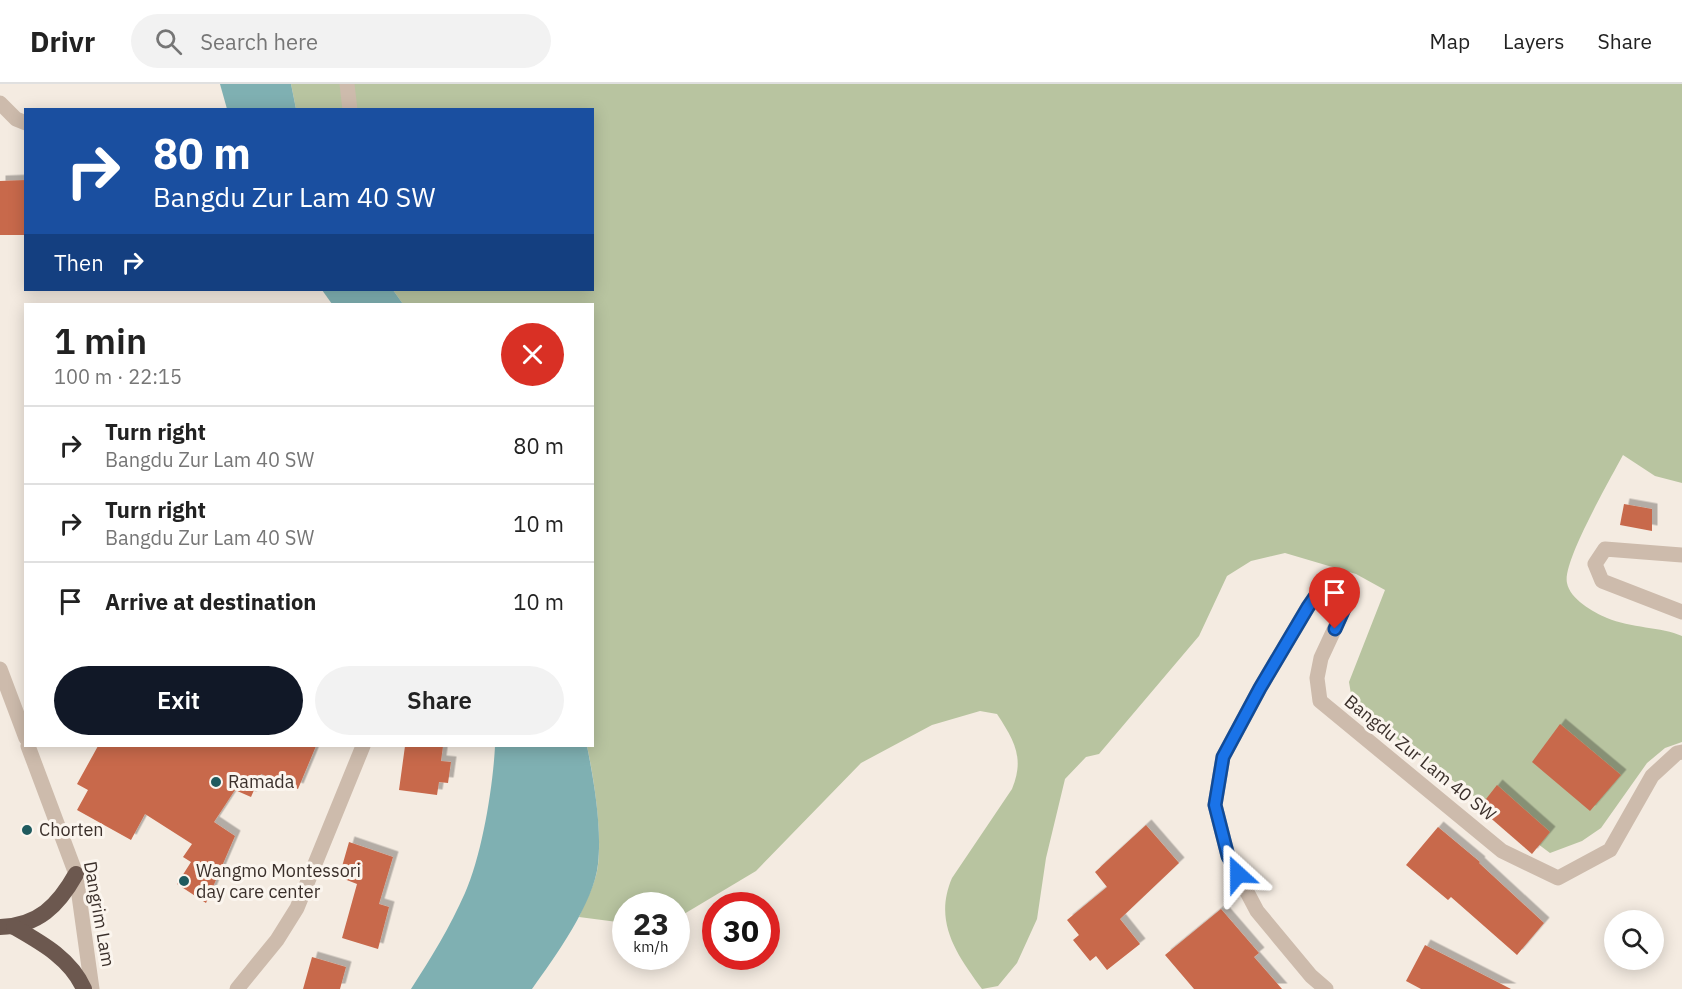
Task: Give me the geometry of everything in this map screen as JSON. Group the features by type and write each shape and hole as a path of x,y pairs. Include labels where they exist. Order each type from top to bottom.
{"highway":[{"path":"7,927 44,915 64,895 76,874"},
{"path":"7,927 50,948 78,975 84,989"}],"street":[{"path":"347,84 350,108"},
{"path":"0,103 16,118 24,122"},
{"path":"1682,555 1605,549 1595,564 1602,581 1682,612"},
{"name":"Bangdu Zur Lam 40 SW","path":"1326,989 1311,976 1257,911 1228,856 1215,805 1223,757 1260,688 1326,581 1344,585 1348,600 1321,658 1317,678 1320,701 1502,850 1549,874 1558,878 1610,850 1652,777 1677,753 1682,752"},
{"path":"0,669 24,733"},
{"name":"Dangrim Lam","path":"28,747 76,874 92,989"},
{"path":"237,989 277,940 297,908 363,747"}],"green space":[{"path":"291,84 1682,84 1682,483 1655,476 1623,455 1579,539 1567,572 1567,583 1577,600 1601,615 1626,624 1682,636 1682,742 1665,748 1647,763 1601,828 1582,841 1550,853 1353,706 1349,682 1385,590 1356,574 1285,553 1251,561 1227,576 1199,636 1099,754 1086,757 1065,779 1046,858 1037,919 1017,963 998,986 982,989 964,964 950,937 945,909 952,878 1012,789 1018,768 1013,741 997,714 980,711 932,725 861,763 756,871 721,892 702,892 702,903 690,910 690,892 612,892 612,921 579,917 595,878 599,851 597,805 587,747 594,747 594,303 402,303 394,291 594,291 594,108 296,108"}],"water":[{"path":"220,84 291,84 296,108 227,108"},
{"path":"323,291 394,291 402,303 331,303"},
{"path":"495,747 587,747 595,789 599,850 595,879 589,895 572,929 532,989 411,989 447,930 471,877 486,821"}],"building":[{"path":"24,180 24,235 0,235 0,181"},
{"path":"1624,504 1652,509 1652,531 1620,525"},
{"path":"1560,724 1621,775 1590,811 1532,762"},
{"path":"97,747 316,747 298,789 261,774 251,797 235,790 214,822 235,836 206,903 177,884 191,862 183,857 192,844 145,814 131,840 77,810 88,790 77,784"},
{"path":"405,747 443,747 441,761 451,762 448,783 439,782 437,795 399,790"},
{"path":"1497,785 1550,832 1532,854 1479,808"},
{"path":"1146,825 1179,863 1120,919 1140,944 1107,970 1096,956 1090,961 1073,940 1079,935 1067,920 1107,887 1095,872"},
{"path":"1438,827 1480,862 1544,923 1517,955 1451,897 1448,900 1406,865"},
{"path":"349,842 393,857 379,904 389,907 378,949 342,938 357,884 339,877"},
{"path":"1221,909 1259,953 1254,957 1282,989 1194,989 1165,955"},
{"path":"1425,945 1511,989 1421,989 1406,981"},
{"path":"312,957 346,967 340,989 303,989"}],"place":[{"name":"Ramada","path":"216,782"},
{"name":"Chorten","path":"27,830"},
{"name":"Wangmo Montessori day care center","path":"184,881"}],"route":[{"path":"1238,874 1228,856 1215,805 1223,757 1260,688 1326,581 1344,585 1348,600 1335,629"}]}
